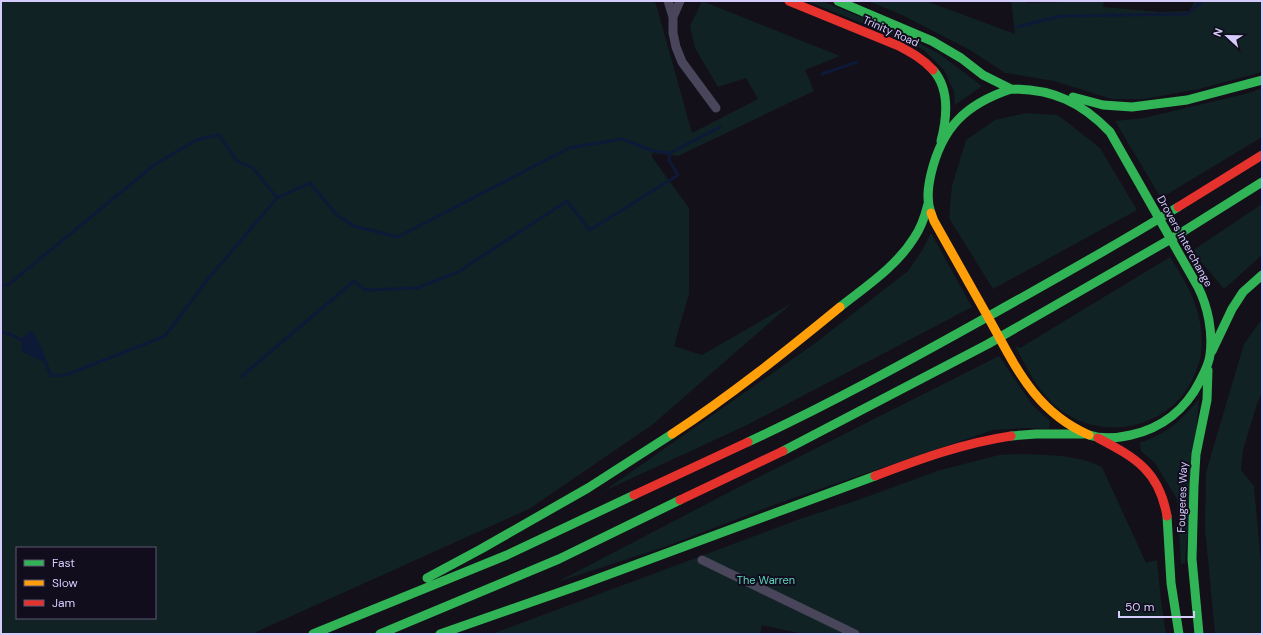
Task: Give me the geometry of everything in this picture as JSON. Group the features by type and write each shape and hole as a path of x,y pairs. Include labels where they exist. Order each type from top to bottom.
{"main road":[{"name":"Trinity Road","path":"789,1 896,44 925,60 934,71 944,92 946,120 941,141"},
{"name":"Trinity Road","path":"838,1 932,41 961,58 983,75 1011,89"},
{"path":"1060,96 1075,97 1103,105 1132,107 1188,100 1262,80"},
{"name":"Drovers Interchange","path":"1011,89 1029,90 1060,96 1099,120 1110,132 1198,287 1206,306 1210,336 1210,358 1200,381 1180,410 1161,424 1138,435 1120,438 1092,436 1061,420 1043,404 1025,382 934,221 928,204 931,173 941,141 955,121 966,111 995,93 1011,89"},
{"path":"314,634 507,555 796,420 976,324 1164,216 1262,155"},
{"path":"380,634 511,580 608,536 808,439 988,344 1082,291 1176,236 1262,182"},
{"path":"364,613 430,576 481,550 588,488 689,424 784,352 889,267 917,236 928,204"},
{"path":"1210,358 1232,309 1243,292 1262,275"},
{"name":"Fougeres Way","path":"1199,634 1192,559 1194,486 1196,454 1207,400 1210,358"},
{"path":"440,634 583,584 928,456 956,447 984,440 1031,434 1092,436"},
{"name":"Fougeres Way","path":"1092,436 1132,456 1155,480 1162,496 1168,525 1171,584 1179,634"}],"street":[{"path":"668,1 673,17 673,33 676,47 682,62 716,108"},
{"path":"673,17 680,1"},
{"path":"702,560 855,634"}],"green space":[{"path":"1,1 652,1 656,4 692,133 758,99 746,78 718,87 695,48 690,26 702,1 840,56 805,70 814,91 678,156 652,153 652,157 689,208 689,294 674,346 702,355 792,303 652,425 529,509 252,634 1,634"},
{"path":"807,1 822,1 906,36 938,53 982,86 955,105 954,92 944,70 924,50 904,40"},
{"path":"868,1 926,1 1015,34 1011,1 1026,1 1027,3 1104,1 1103,7 1161,12 1189,11 1195,1 1262,1 1262,72 1199,89 1144,99 1112,99 1054,81 1005,73 970,50 900,14"},
{"path":"1262,88 1262,137 1161,198 1115,121 1144,118 1249,93"},
{"path":"1026,113 1058,115 1100,148 1137,210 993,289 949,218 952,186 966,140 995,120"},
{"path":"1262,204 1262,255 1224,289 1192,251"},
{"path":"931,233 972,307 747,425 604,491 814,344 908,271 923,249"},
{"path":"1170,257 1190,291 1201,326 1201,357 1188,388 1174,404 1158,416 1138,424 1118,427 1097,426 1077,420 1058,408 1039,387 1015,346 1020,348"},
{"path":"1262,319 1262,392 1243,450 1241,470 1254,486 1262,575 1262,634 1215,634 1205,528 1206,472 1244,344"},
{"path":"999,356 1033,406 1050,421 1049,429 1025,428 993,430 779,503 667,546 557,582 741,486"},
{"path":"1199,399 1185,563 1181,564 1177,499 1155,463 1141,451 1140,442 1169,429 1181,419"},
{"name":"The Warren","path":"1018,454 1071,457 1102,467 1146,563 1157,560 1166,634 803,634 762,625 760,634 492,634 800,519 858,500 937,471 999,455"}],"water":[{"path":"30,331 35,334 46,362 22,352 21,338"}],"waterway":[{"path":"1017,27 1061,16 1187,14 1203,1"},
{"path":"822,74 857,62"},
{"path":"44,359 51,376 66,375 165,336 208,279 277,198 310,183 337,215 354,226 398,237 569,148 622,139 653,151 670,153 720,127"},
{"path":"1,285 8,285 153,166 196,140 219,135 237,161 253,168 277,198"},
{"path":"242,376 354,281 365,290 417,288 458,272 567,201 590,230 678,175 669,160 670,153"},
{"path":"1,332 10,334 23,341"}],"traffic: fast":[{"path":"838,1 932,41 961,58 983,75 1011,89"},
{"path":"933,70 945,95 946,113 941,141"},
{"path":"1073,97 1103,105 1132,107 1187,100 1262,80"},
{"path":"1011,89 1040,92 1065,99 1088,113 1110,132 1198,287 1207,311 1211,337 1209,362 1194,391 1180,409 1163,422 1142,432 1131,435 1104,438 1089,435"},
{"path":"931,213 928,203 931,174 936,157 949,130 969,110 981,102 1011,89"},
{"path":"783,451 988,344 1176,236 1262,182"},
{"path":"840,307 880,276 907,248 921,226 928,204"},
{"path":"748,442 839,397 930,349 1085,262 1178,207"},
{"path":"1212,351 1232,309 1243,292 1262,275"},
{"path":"1199,634 1192,559 1194,486 1196,454 1207,400 1208,370"},
{"path":"427,578 588,488 672,434"},
{"path":"1011,436 1036,434 1084,434"},
{"path":"440,634 583,584 875,476"},
{"path":"313,634 507,555 634,495"},
{"path":"380,634 559,559 680,500"},
{"path":"1167,516 1171,583 1179,634"}],"traffic: slow":[{"path":"931,213 934,221 1007,352 1028,385 1040,400 1054,413 1070,425 1089,435"},
{"path":"672,434 757,373 840,307"}],"traffic: jam":[{"path":"789,1 899,46 921,59 933,70"},
{"path":"1178,207 1262,155"},
{"path":"875,476 959,447 1011,436"},
{"path":"1098,438 1124,452 1144,468 1152,477 1158,488 1167,516"},
{"path":"634,495 748,442"},
{"path":"680,500 783,451"}]}
